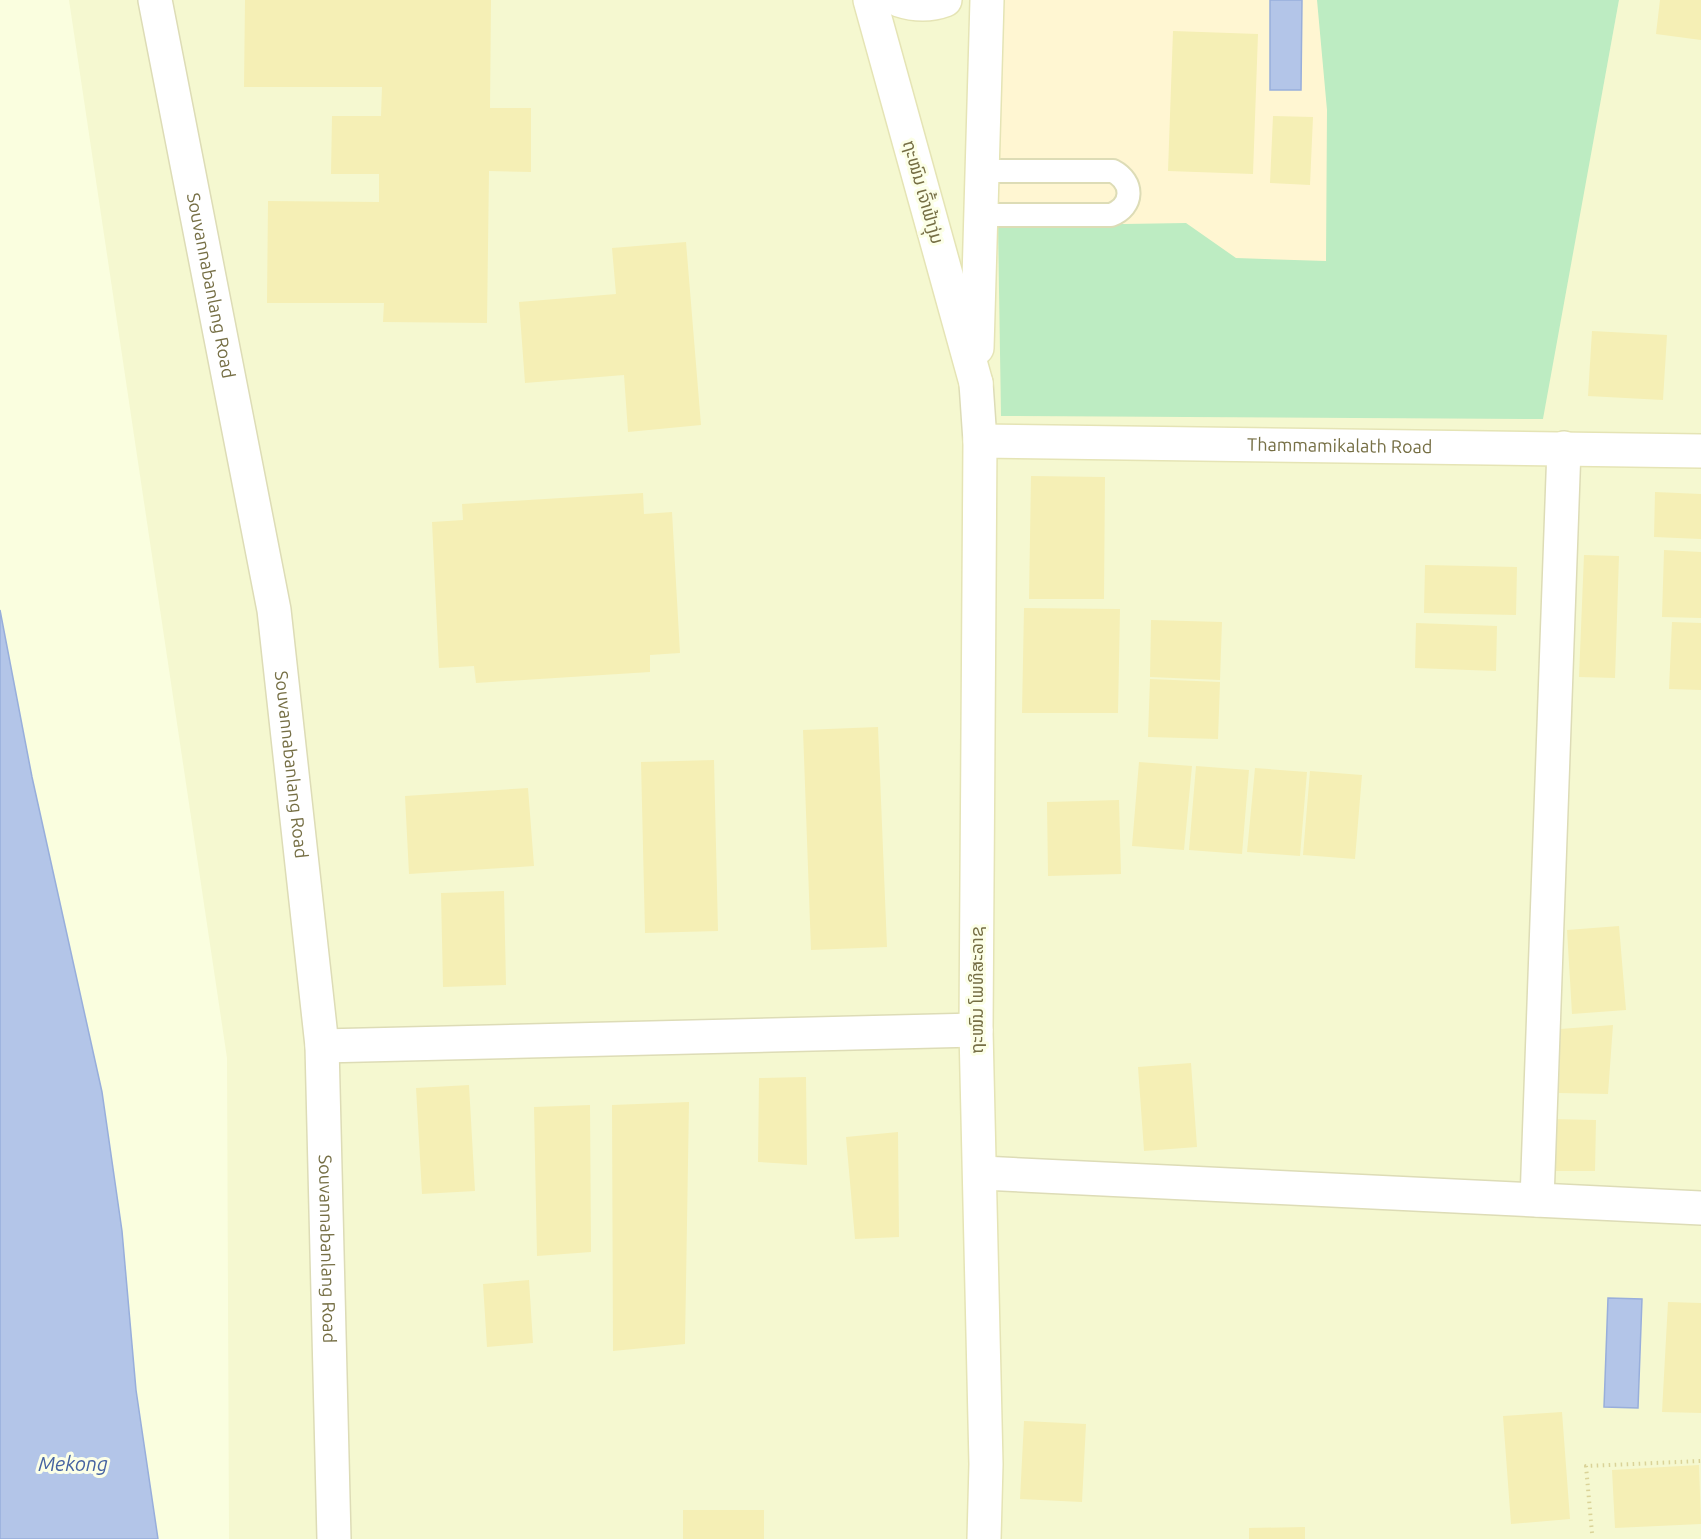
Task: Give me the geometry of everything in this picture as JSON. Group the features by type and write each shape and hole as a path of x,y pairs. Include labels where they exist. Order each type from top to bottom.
{"street":[{"name":"Souvannabanlang Road","path":"155,0 274,610 322,1046 334,1539"},
{"name":"ຖະໜົນ ເຈົ້າຟ້າງຸ່ມ","path":"870,0 976,383"},
{"path":"898,0 912,4 935,4 945,0"},
{"name":"ຖະໜົນ ເຈົ້າຟ້າງຸ່ມ","path":"980,441 976,383 987,0"},
{"name":"Thammamikalath Road","path":"980,441 1701,451"},
{"name":"ຖະໜົນ ໂພທິສະລາຊ","path":"980,441 976,1030 982,1173 986,1464 984,1539"},
{"path":"1538,1200 1564,448"},
{"path":"322,1046 976,1030"},
{"path":"982,1173 1701,1208"}],"lane":[{"path":"981,215 1111,215 1124,208 1130,194 1125,179 1113,171 982,171"}],"path":[{"path":"1592,1533 1586,1466 1701,1461"}],"shaded area":[{"path":"69,0 1317,0 1542,419 1619,0 1701,0 1701,1539 229,1539 227,1058"},
{"path":"995,0 1619,0 1543,419 1001,416"},
{"path":"1317,0 1619,0 1543,419 1001,416 998,226 1186,223 1236,258 1326,261 1327,110"}],"water":[{"path":"1270,0 1302,0 1301,90 1270,90"},
{"name":"Mekong","path":"0,610 32,777 102,1092 122,1231 136,1390 158,1539 0,1539"},
{"path":"1608,1298 1642,1299 1638,1408 1604,1407"}],"building":[{"path":"245,0 491,0 490,108 531,108 531,172 489,171 487,323 383,322 384,303 267,303 268,201 379,202 379,174 331,174 332,116 381,116 382,87 244,87"},
{"path":"1660,0 1701,0 1701,40 1656,34"},
{"path":"1173,31 1258,34 1253,174 1168,171"},
{"path":"1273,116 1313,117 1310,185 1270,183"},
{"path":"686,242 701,425 628,432 624,375 525,383 519,302 616,294 612,248"},
{"path":"1592,331 1667,335 1663,400 1588,396"},
{"path":"1031,476 1105,477 1104,599 1029,599"},
{"path":"1655,492 1701,494 1701,539 1654,537"},
{"path":"643,493 644,514 672,512 680,653 650,655 650,672 476,683 474,666 439,668 432,522 463,520 462,504"},
{"path":"1664,550 1701,552 1701,618 1662,617"},
{"path":"1584,555 1619,556 1615,678 1579,677"},
{"path":"1425,565 1517,567 1516,615 1424,613"},
{"path":"1024,608 1120,609 1118,713 1022,713"},
{"path":"1151,620 1222,622 1220,680 1150,677"},
{"path":"1672,622 1701,623 1701,690 1669,689"},
{"path":"1416,623 1497,626 1496,671 1415,668"},
{"path":"1150,679 1220,682 1218,739 1148,737"},
{"path":"878,727 887,947 811,950 803,730"},
{"path":"714,760 718,931 645,933 641,762"},
{"path":"1139,762 1192,766 1184,850 1132,846"},
{"path":"1196,766 1249,770 1242,854 1189,850"},
{"path":"1255,768 1307,772 1300,856 1247,852"},
{"path":"1310,771 1362,775 1355,859 1303,855"},
{"path":"528,788 534,866 409,874 405,796"},
{"path":"1119,800 1121,874 1048,876 1047,802"},
{"path":"504,891 506,985 443,987 441,893"},
{"path":"1619,926 1626,1010 1572,1014 1567,930"},
{"path":"1613,1025 1608,1094 1559,1093 1560,1029"},
{"path":"1191,1063 1197,1147 1144,1151 1138,1067"},
{"path":"806,1077 807,1165 758,1162 759,1078"},
{"path":"469,1085 475,1191 422,1194 416,1088"},
{"path":"689,1102 685,1344 613,1351 612,1105"},
{"path":"590,1105 591,1252 537,1256 534,1107"},
{"path":"1552,1119 1596,1120 1595,1171 1552,1171"},
{"path":"898,1132 899,1237 855,1239 846,1137"},
{"path":"529,1280 533,1343 487,1347 483,1284"},
{"path":"1668,1302 1701,1303 1701,1413 1662,1412"},
{"path":"1562,1412 1570,1519 1511,1524 1503,1416"},
{"path":"1024,1421 1086,1424 1082,1502 1020,1499"},
{"path":"1699,1465 1701,1524 1615,1528 1612,1470"},
{"path":"683,1510 764,1510 764,1539 683,1539"},
{"path":"1305,1527 1305,1539 1249,1539 1249,1528"}]}
